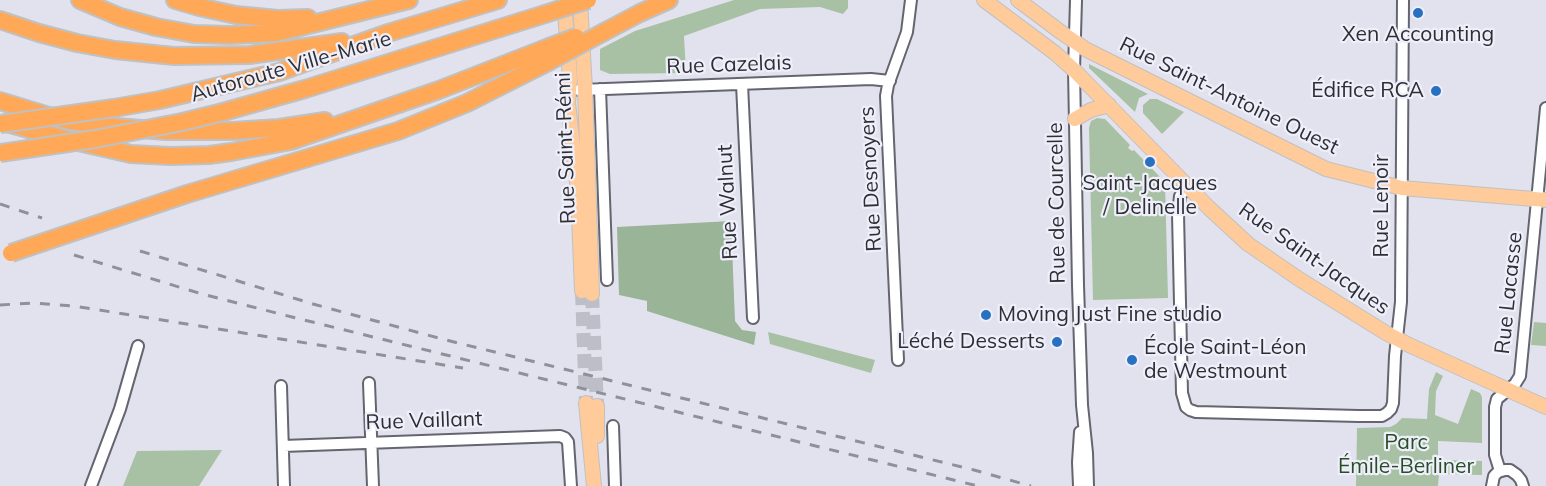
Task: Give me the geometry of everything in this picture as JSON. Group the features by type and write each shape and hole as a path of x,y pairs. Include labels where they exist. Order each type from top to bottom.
{"highway":[{"path":"80,0 143,24 181,32 212,35 276,33 409,0"},
{"path":"175,0 224,13 278,19 329,17 371,10"},
{"name":"Autoroute Ville-Marie","path":"0,122 160,100 270,75 388,33 498,0"},
{"name":"Autoroute Ville-Marie","path":"0,153 95,139 223,112 305,89 588,0"},
{"path":"6,255 187,194 413,125 466,103 550,54 669,0"},
{"path":"0,20 77,43 115,50 174,56 260,54 388,33"},
{"path":"0,122 115,152 170,156 220,154 291,141 550,54"},
{"path":"0,101 70,121 166,131 279,128 366,114"}],"main road":[{"name":"Rue Saint-Rémi","path":"564,0 570,90 568,103 587,292 585,89 580,0"},
{"name":"Rue Saint-Jacques","path":"984,0 1074,70 1222,222 1248,244 1397,340 1546,407"},
{"path":"1018,0 1075,42"},
{"name":"Rue Saint-Antoine Ouest","path":"1075,42 1316,165 1342,174 1402,188 1542,200"},
{"path":"1075,119 1094,109 1109,105"},
{"path":"592,405 596,486"}],"street":[{"name":"Rue Desnoyers","path":"898,360 886,100 907,32 911,0"},
{"name":"Rue de Courcelle","path":"1076,0 1074,70 1082,405 1088,486"},
{"name":"Rue Lenoir","path":"1188,186 1180,196 1178,214 1182,393 1186,407 1196,411 1359,416 1382,416 1389,411 1393,403 1401,303 1402,0"},
{"name":"Rue Cazelais","path":"570,90 871,79 890,81"},
{"name":"Rue Walnut","path":"742,84 753,318"},
{"name":"Rue Saint-Rémi","path":"600,89 607,280"},
{"name":"Rue Lacasse","path":"1500,471 1495,455 1494,407 1497,399 1517,383 1520,376 1542,200 1546,108"},
{"path":"91,486 120,409 138,346"},
{"path":"369,383 373,486"},
{"path":"281,386 284,486"},
{"name":"Rue de Courcelle","path":"1079,486 1078,462 1082,405"},
{"path":"613,426 615,486"},
{"name":"Rue Vaillant","path":"283,446 560,436 569,444 571,486"},
{"path":"1492,486 1494,476 1500,471 1507,470 1517,475 1523,486"}],"green space":[{"path":"734,0 848,0 848,8 843,14 820,7 760,9 684,36 686,73 610,74 600,70 600,49 635,31"},
{"path":"1089,64 1148,94 1139,98 1135,112 1089,68"},
{"path":"1150,99 1157,99 1184,112 1162,134 1143,113 1143,105"},
{"path":"1097,118 1105,119 1130,145 1128,148 1134,150 1165,184 1168,298 1093,300 1089,128 1091,121"},
{"path":"731,221 735,321 742,330 756,332 754,345 647,311 647,301 619,295 617,227"},
{"path":"1534,322 1546,323 1546,346 1531,345"},
{"path":"768,332 875,360 871,373 770,344"},
{"name":"Parc Émile-Berliner","path":"1436,372 1443,376 1436,391 1435,415 1458,424 1471,389 1480,393 1482,397 1482,443 1438,441 1438,460 1482,461 1482,475 1439,474 1438,486 1356,486 1357,428 1390,427 1402,418 1427,419 1429,389"},
{"path":"222,450 199,486 123,486 137,451"}],"tunnel":[{"path":"582,291 586,403"},
{"path":"592,294 597,406"}],"railway":[{"path":"0,204 42,218"},
{"path":"140,251 313,304 446,340 1031,486"},
{"path":"74,255 202,294 292,317 978,486"},
{"path":"0,305 32,303 74,306 463,368"}],"place":[{"name":"Xen Accounting","path":"1418,13"},
{"name":"Édifice RCA","path":"1436,91"},
{"name":"Saint-Jacques / Delinelle","path":"1150,162"},
{"name":"Moving Just Fine studio","path":"986,315"},
{"name":"Léché Desserts","path":"1057,342"},
{"name":"École Saint-Léon de Westmount","path":"1132,360"}]}
